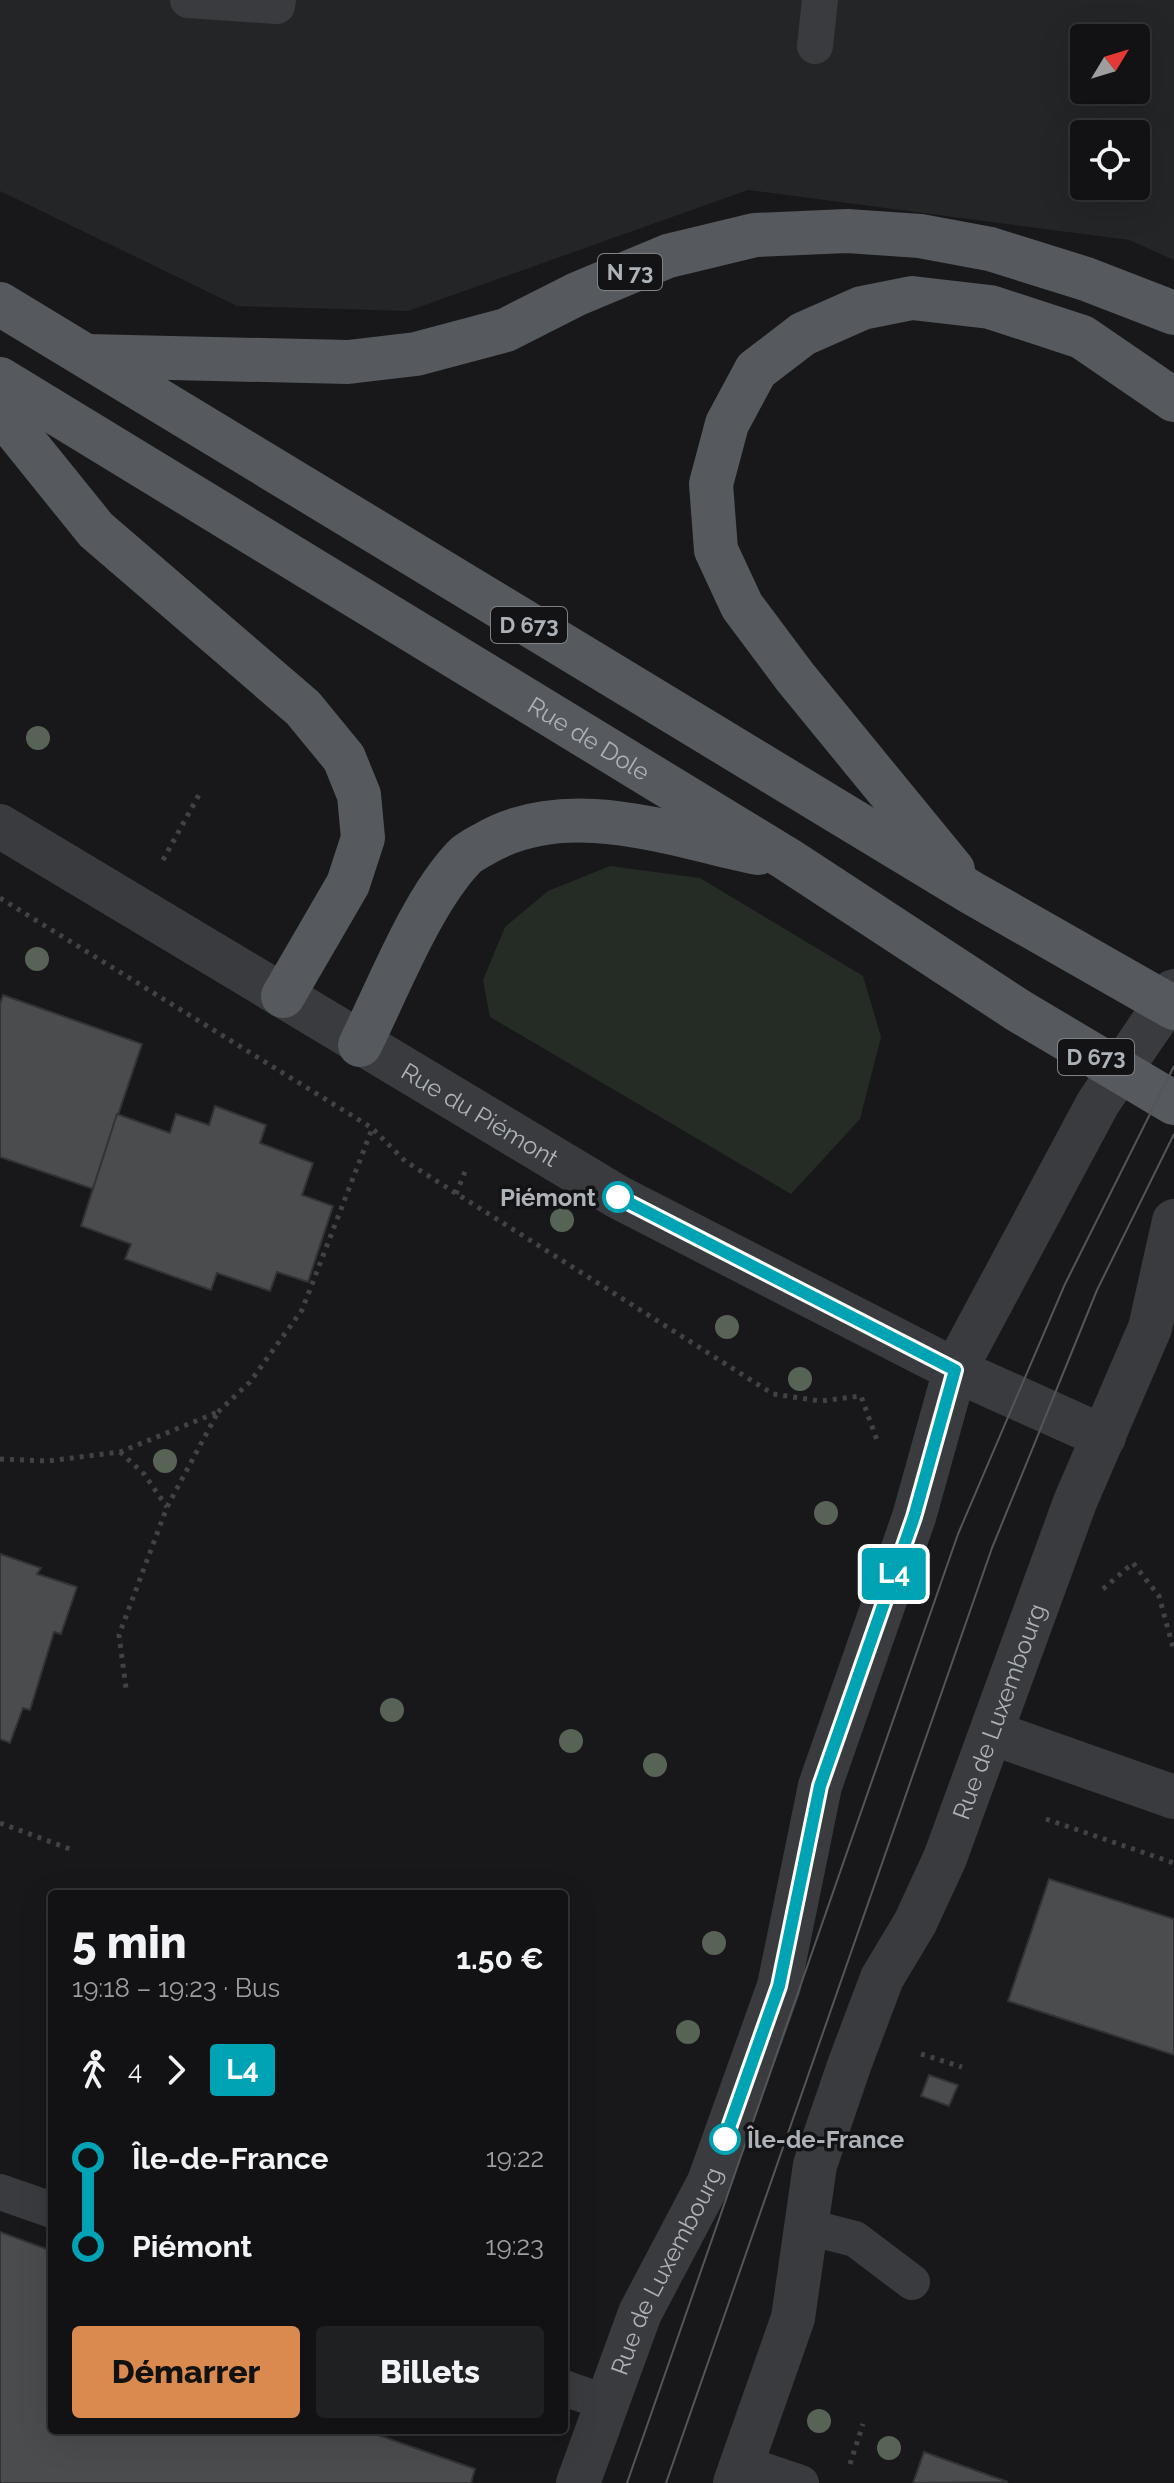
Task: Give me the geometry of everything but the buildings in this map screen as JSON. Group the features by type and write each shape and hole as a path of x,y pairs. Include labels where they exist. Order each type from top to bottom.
{"main road":[{"name":"N 73","path":"85,356 348,362 416,354 506,330 577,294 668,256 755,235 847,231 920,236 990,249 1086,279 1174,313"},
{"path":"972,893 795,677 742,606 716,550 711,484 727,424 756,370 803,334 862,308 912,298 990,307 1082,337 1174,400"},
{"name":"D 673","path":"0,304 972,893 1174,1008"},
{"name":"Rue de Dole","path":"0,379 787,859 1019,1011 1174,1103"},
{"path":"0,411 96,530 303,708 344,758 359,795 363,838 348,884 283,996"},
{"path":"360,1045 434,899 465,856 508,830 550,821 599,820 787,859"}],"street":[{"name":"Rue du Piémont","path":"0,826 360,1045 618,1197 955,1370 1104,1437"},
{"name":"Rue de Luxembourg","path":"578,2483 640,2313 709,2182 779,1986 820,1786 914,1517 955,1370 1098,1103 1174,991"},
{"name":"Rue de Luxembourg","path":"738,2473 793,2318 815,2165 882,1978 915,1923 945,1858 1049,1571 1150,1328 1174,1221"},
{"path":"992,1733 1174,1797"}],"lane":[{"path":"188,0 277,6 278,0"},
{"path":"815,46 820,0"},
{"path":"0,2192 48,2209"},
{"path":"804,2226 855,2239 912,2282"},
{"path":"568,2389 607,2403"},
{"path":"738,2473 801,2483"}],"path":[{"path":"159,867 201,791"},
{"path":"0,898 372,1128 405,1161 773,1394 820,1401 861,1396"},
{"path":"126,1688 119,1635 167,1507 218,1412 250,1382 302,1310 372,1128"},
{"path":"0,1459 48,1461 120,1452 218,1412"},
{"path":"120,1452 144,1474 167,1507"},
{"path":"1099,1592 1133,1563 1159,1596 1174,1651"},
{"path":"1046,1819 1174,1863"},
{"path":"0,1823 70,1849"},
{"path":"921,2054 962,2067"},
{"path":"856,2446 863,2424"}],"shaded area":[{"path":"0,0 1174,0 1174,260 1129,240 748,190 408,311 237,306 0,191"},
{"path":"610,866 700,878 863,976 881,1037 860,1119 791,1194 490,1017 483,980 505,927 548,891"}],"tram line":[{"path":"627,2483 958,1534 1065,1284 1174,1066"},
{"path":"666,2483 992,1548 1097,1290 1174,1134"}],"bus line":[{"name":"L4","path":"618,1197 955,1370 914,1517 820,1786 779,1986 725,2139"}],"place":[{"name":"Piémont","path":"618,1197"},
{"name":"Île-de-France","path":"725,2139"}]}
